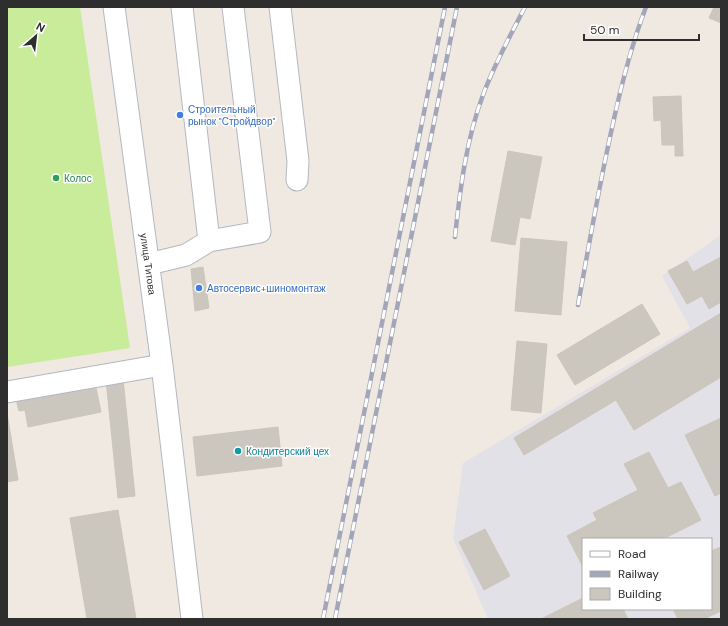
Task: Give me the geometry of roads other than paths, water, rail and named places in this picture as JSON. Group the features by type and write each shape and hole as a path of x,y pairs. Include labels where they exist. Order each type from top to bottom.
{"street":[{"name":"улица Титова","path":"114,7 162,365 192,619"},
{"path":"182,7 209,241"},
{"path":"149,264 186,255 209,241 260,232 233,7"},
{"path":"280,7 298,161 297,180"},
{"path":"7,392 162,365"}],"railway":[{"path":"323,619 445,7"},
{"path":"335,619 457,7"},
{"path":"455,237 464,165 477,112 502,51 525,7"},
{"path":"578,305 598,194 615,112 631,51 646,7"}],"place":[{"name":"Строительный рынок \"Стройдвор\"","path":"180,115"},
{"name":"Колос","path":"56,178"},
{"name":"Автосервис+шиномонтаж","path":"199,288"},
{"name":"Кондитерский цех","path":"238,451"}]}
